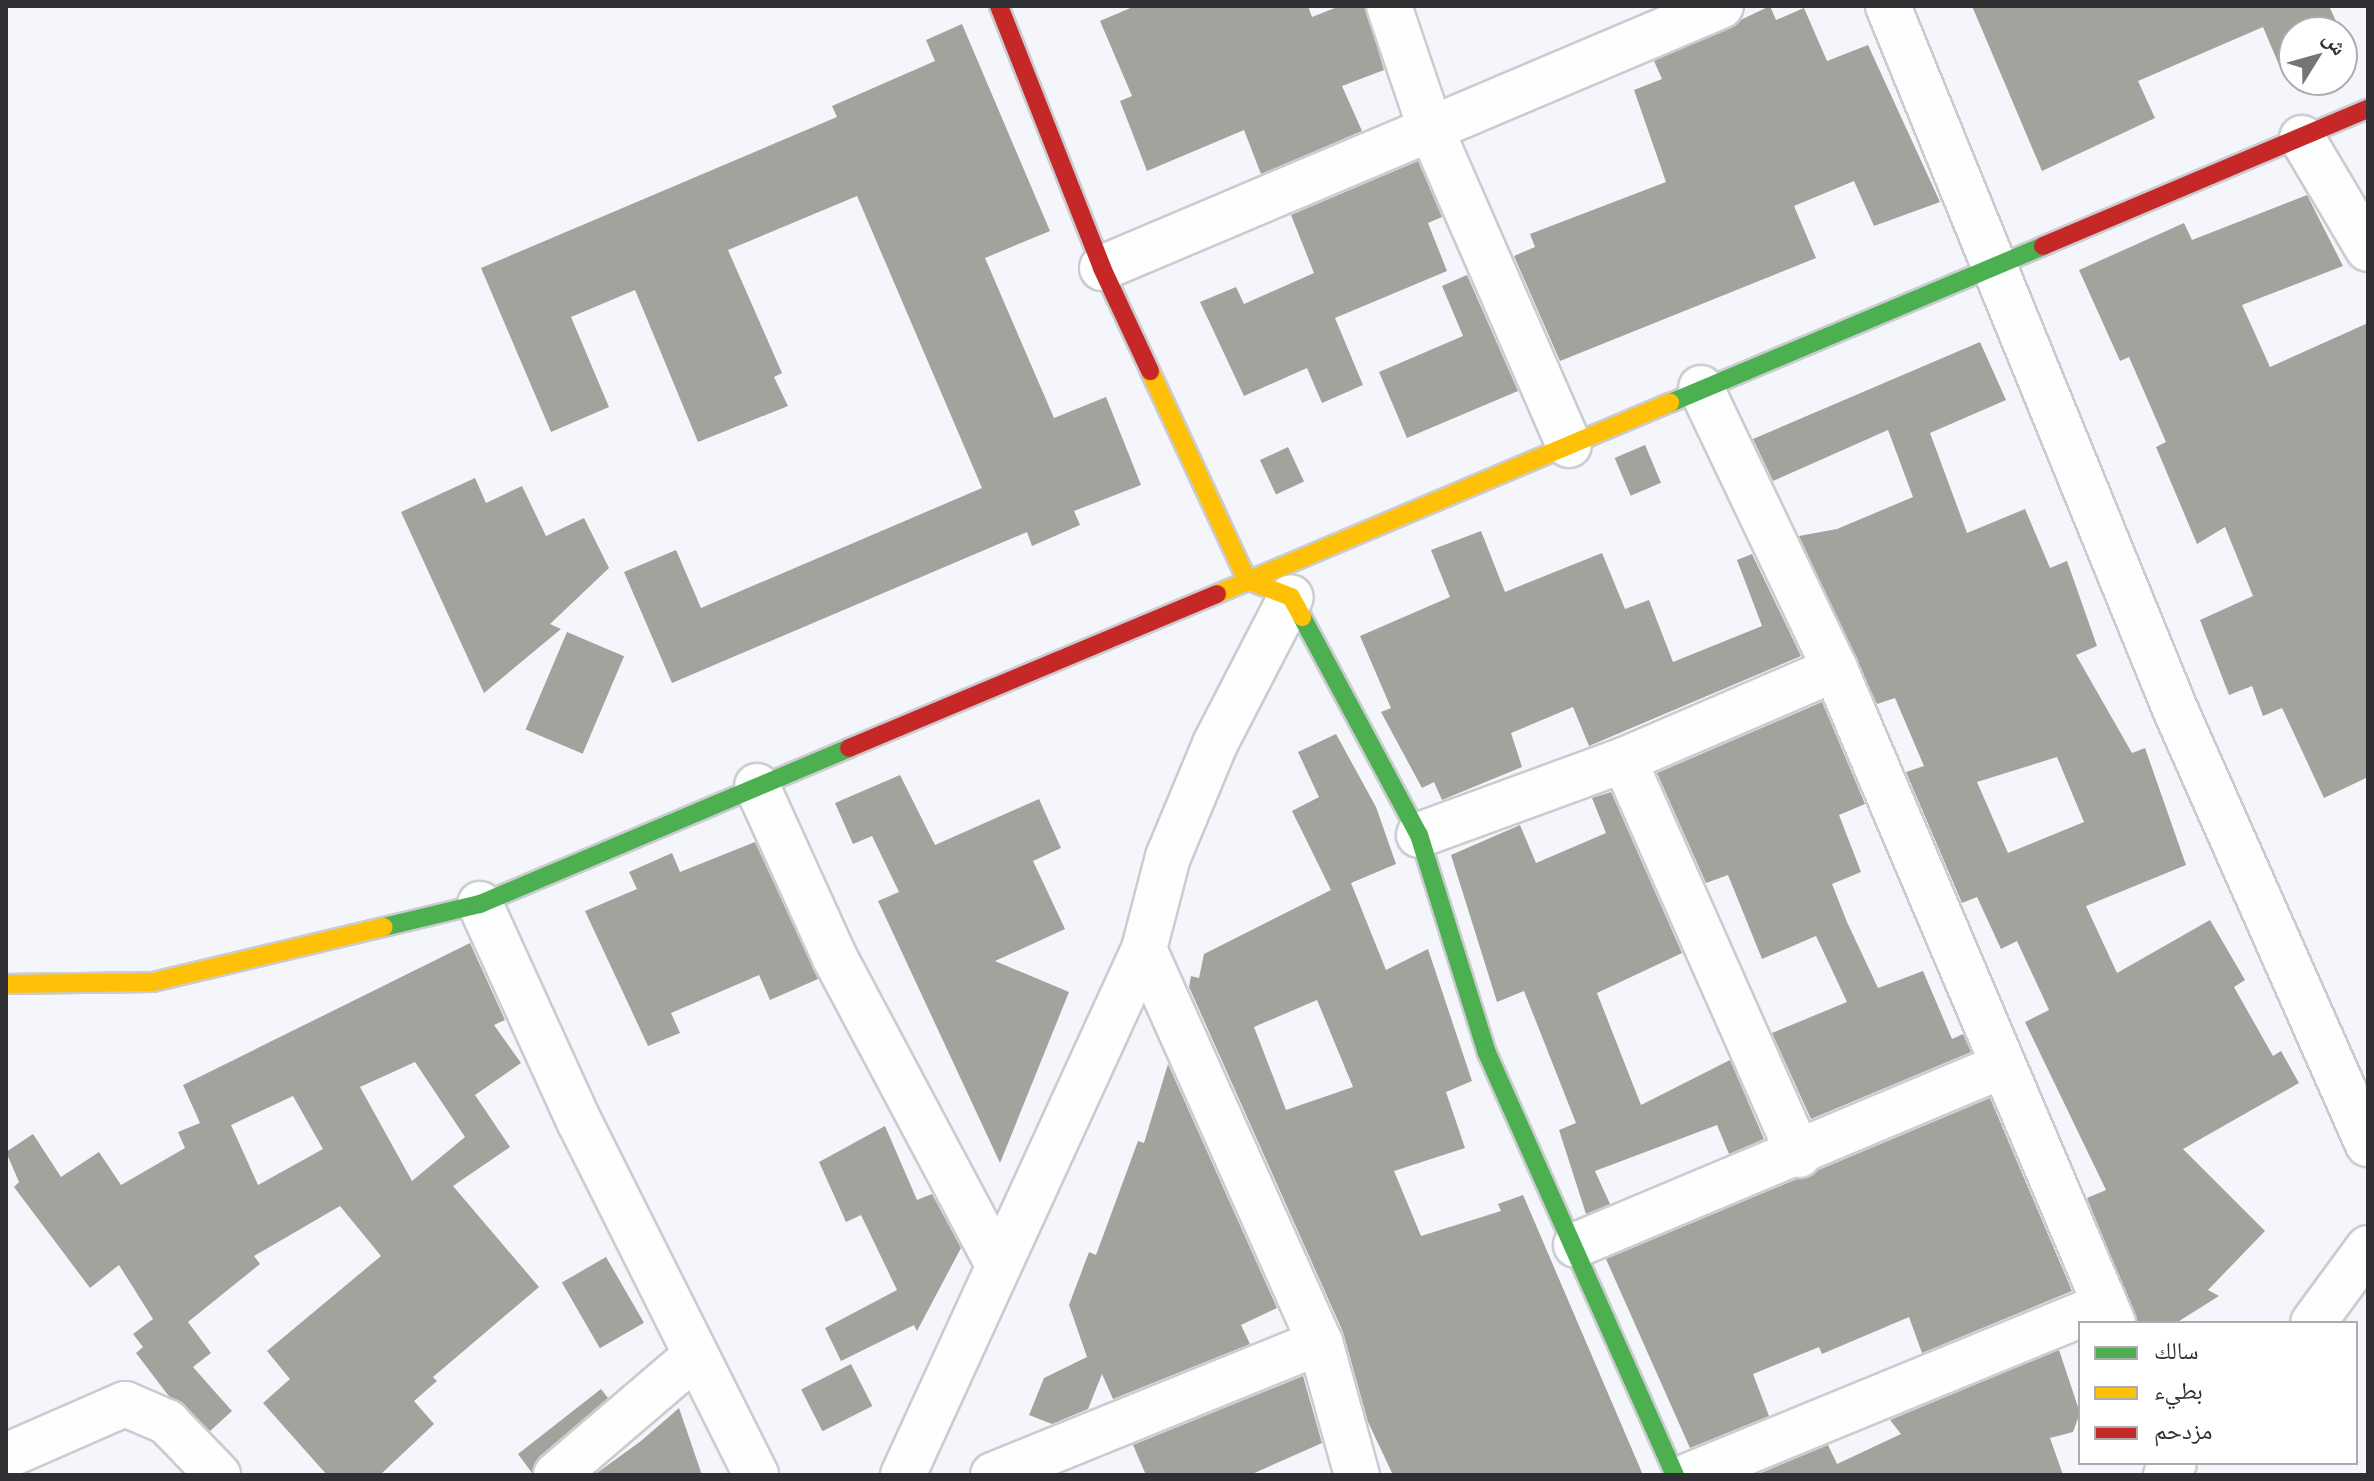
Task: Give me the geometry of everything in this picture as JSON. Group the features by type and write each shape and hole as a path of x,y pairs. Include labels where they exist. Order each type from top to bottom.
{"street":[{"path":"999,6 1102,268 1247,580 1291,597 1419,835 1487,1053 1576,1245 1675,1475"},
{"path":"1389,6 1430,127 1569,445"},
{"path":"1102,268 1721,6"},
{"path":"1888,6 2175,709 2368,1144"},
{"path":"6,984 153,982 480,904 2368,109"},
{"path":"2302,138 2368,249"},
{"path":"1701,388 1835,669 2108,1314"},
{"path":"903,1475 953,1377 998,1264 1144,949 1180,828 1291,597"},
{"path":"1419,835 1624,760 1835,669"},
{"path":"1624,760 1799,1155"},
{"path":"757,786 842,972 998,1264"},
{"path":"480,904 693,1358 756,1475"},
{"path":"1144,949 1320,1342 1357,1475"},
{"path":"1576,1245 1799,1155 2002,1066"},
{"path":"2314,1321 2368,1248"},
{"path":"1690,1475 2078,1326"},
{"path":"993,1475 1320,1342"},
{"path":"556,1475 693,1358"},
{"path":"6,1456 125,1404 167,1422 218,1475"},
{"path":"6,1462 11,1475"}],"building":[{"path":"1135,6 1308,6 1312,17 1340,6 1365,6 1384,70 1342,86 1362,131 1261,174 1244,130 1147,171 1120,101 1132,96 1100,21"},
{"path":"1770,6 1776,20 1804,8 1827,61 1868,45 1940,202 1874,226 1854,181 1794,206 1816,258 1560,361 1514,256 1535,247 1530,234 1666,182 1634,90 1662,79 1654,61"},
{"path":"1972,6 2329,6 2334,16 2278,16 2278,63 2263,27 2138,81 2155,118 2042,171"},
{"path":"962,24 1050,231 985,258 1054,418 1106,397 1141,485 1074,511 1080,525 1032,546 1027,532 672,683 624,572 676,550 701,608 982,488 857,196 728,250 782,373 774,377 788,406 698,442 635,290 571,317 609,407 551,432 481,268 837,117 832,106 935,61 926,40"},
{"path":"1418,161 1442,217 1428,223 1447,271 1335,318 1363,385 1322,403 1307,368 1244,396 1200,302 1236,287 1244,304 1314,273 1291,215"},
{"path":"2307,195 2343,266 2242,305 2270,367 2368,323 2368,777 2324,798 2282,708 2263,716 2252,686 2229,695 2200,620 2253,596 2225,527 2197,544 2156,447 2166,442 2129,357 2120,361 2079,270 2184,223 2192,240"},
{"path":"1467,275 1518,391 1407,438 1379,372 1463,336 1442,286"},
{"path":"1980,342 2006,400 1930,433 1967,533 2025,509 2050,568 2067,561 2097,646 2076,655 2132,753 2145,748 2186,865 2086,906 2117,973 2210,920 2245,980 2234,987 2273,1056 2281,1051 2299,1083 2183,1149 2265,1231 2208,1290 2219,1296 2179,1321 2137,1321 2087,1198 2106,1190 2025,1022 2049,1010 2017,941 2001,949 1977,897 1962,903 1906,772 1924,766 1895,698 1877,704 1799,536 1837,529 1913,497 1888,430 1773,481 1753,439","holes":["2057,757 2084,822 2008,853 1977,782"]},
{"path":"1645,445 1661,483 1631,496 1615,458"},
{"path":"1288,447 1304,481 1276,495 1260,460"},
{"path":"475,478 486,503 522,486 546,536 584,518 609,568 550,624 561,629 484,693 401,512"},
{"path":"1481,531 1505,592 1602,553 1625,609 1649,600 1673,662 1762,626 1737,560 1752,554 1801,656 1589,746 1573,707 1511,733 1522,767 1442,800 1434,782 1422,788 1381,712 1391,708 1360,636 1450,597 1431,550"},
{"path":"567,632 624,656 583,754 526,730"},
{"path":"1822,702 1865,804 1839,815 1861,872 1832,884 1847,922 1878,988 1923,971 1952,1039 1963,1034 1971,1052 1811,1119 1772,1033 1847,1002 1816,936 1762,959 1728,875 1706,883 1657,773"},
{"path":"1336,734 1376,807 1396,864 1351,883 1386,970 1428,949 1472,1081 1446,1092 1465,1148 1394,1171 1421,1236 1501,1211 1498,1204 1523,1195 1643,1475 1393,1475 1368,1422 1343,1332 1189,987 1191,976 1199,978 1204,954 1331,890 1292,811 1319,797 1298,752","holes":["1317,1000 1353,1087 1286,1110 1254,1027"]},
{"path":"900,775 935,845 1039,799 1061,848 1033,861 1065,929 995,961 1069,992 1000,1163 878,901 899,892 872,836 853,844 835,803"},
{"path":"1611,792 1682,953 1597,993 1641,1105 1730,1060 1764,1139 1729,1154 1717,1125 1595,1171 1610,1204 1586,1214 1559,1130 1576,1123 1524,991 1497,1002 1451,855 1520,825 1536,863 1606,833 1592,798"},
{"path":"755,842 818,979 770,1000 759,975 671,1013 680,1033 648,1046 585,911 637,889 629,872 672,853 680,872"},
{"path":"470,943 505,1020 494,1025 521,1063 475,1095 510,1147 453,1186 539,1287 433,1377 437,1381 414,1401 434,1424 380,1475 327,1475 263,1403 290,1379 267,1351 381,1256 340,1206 254,1256 260,1264 188,1322 211,1353 193,1367 232,1411 210,1431 168,1395 136,1353 143,1347 133,1334 153,1319 119,1265 90,1288 14,1187 19,1182 6,1152 33,1134 61,1177 99,1152 121,1185 185,1148 178,1132 200,1123 183,1085","holes":["415,1062 465,1137 412,1181 360,1087","293,1096 323,1149 258,1185 231,1125"]},
{"path":"1168,1064 1277,1308 1241,1325 1250,1344 1113,1399 1102,1374 1088,1409 1052,1424 1029,1415 1044,1378 1087,1357 1069,1305 1089,1252 1096,1255 1138,1141 1144,1143"},
{"path":"1990,1098 2072,1291 1922,1353 1909,1317 1822,1354 1819,1347 1753,1374 1769,1416 1690,1448 1606,1259"},
{"path":"885,1126 917,1200 932,1194 961,1248 917,1331 914,1325 841,1361 825,1328 897,1290 861,1215 846,1222 819,1162"},
{"path":"606,1257 644,1323 600,1348 562,1282"},
{"path":"2059,1350 2078,1407 2073,1432 2050,1438 2063,1475 1756,1475 1828,1445 1837,1464 1901,1434 1890,1420"},
{"path":"851,1364 872,1406 822,1431 801,1389"},
{"path":"1303,1376 1322,1443 1250,1475 1146,1475 1133,1445"},
{"path":"601,1389 608,1398 540,1456 532,1473 518,1454"},
{"path":"679,1408 702,1475 594,1475 641,1441"}],"traffic: fast":[{"path":"1670,403 2043,246"},
{"path":"1302,617 1419,835 1487,1053 1675,1475"},
{"path":"384,927 480,904 849,748"}],"traffic: slow":[{"path":"1150,371 1247,580 1291,597 1302,617"},
{"path":"1217,594 1670,403"},
{"path":"6,984 153,982 384,927"}],"traffic: jam":[{"path":"999,6 1102,268 1150,371"},
{"path":"2043,246 2368,109"},
{"path":"849,748 1217,594"}]}
